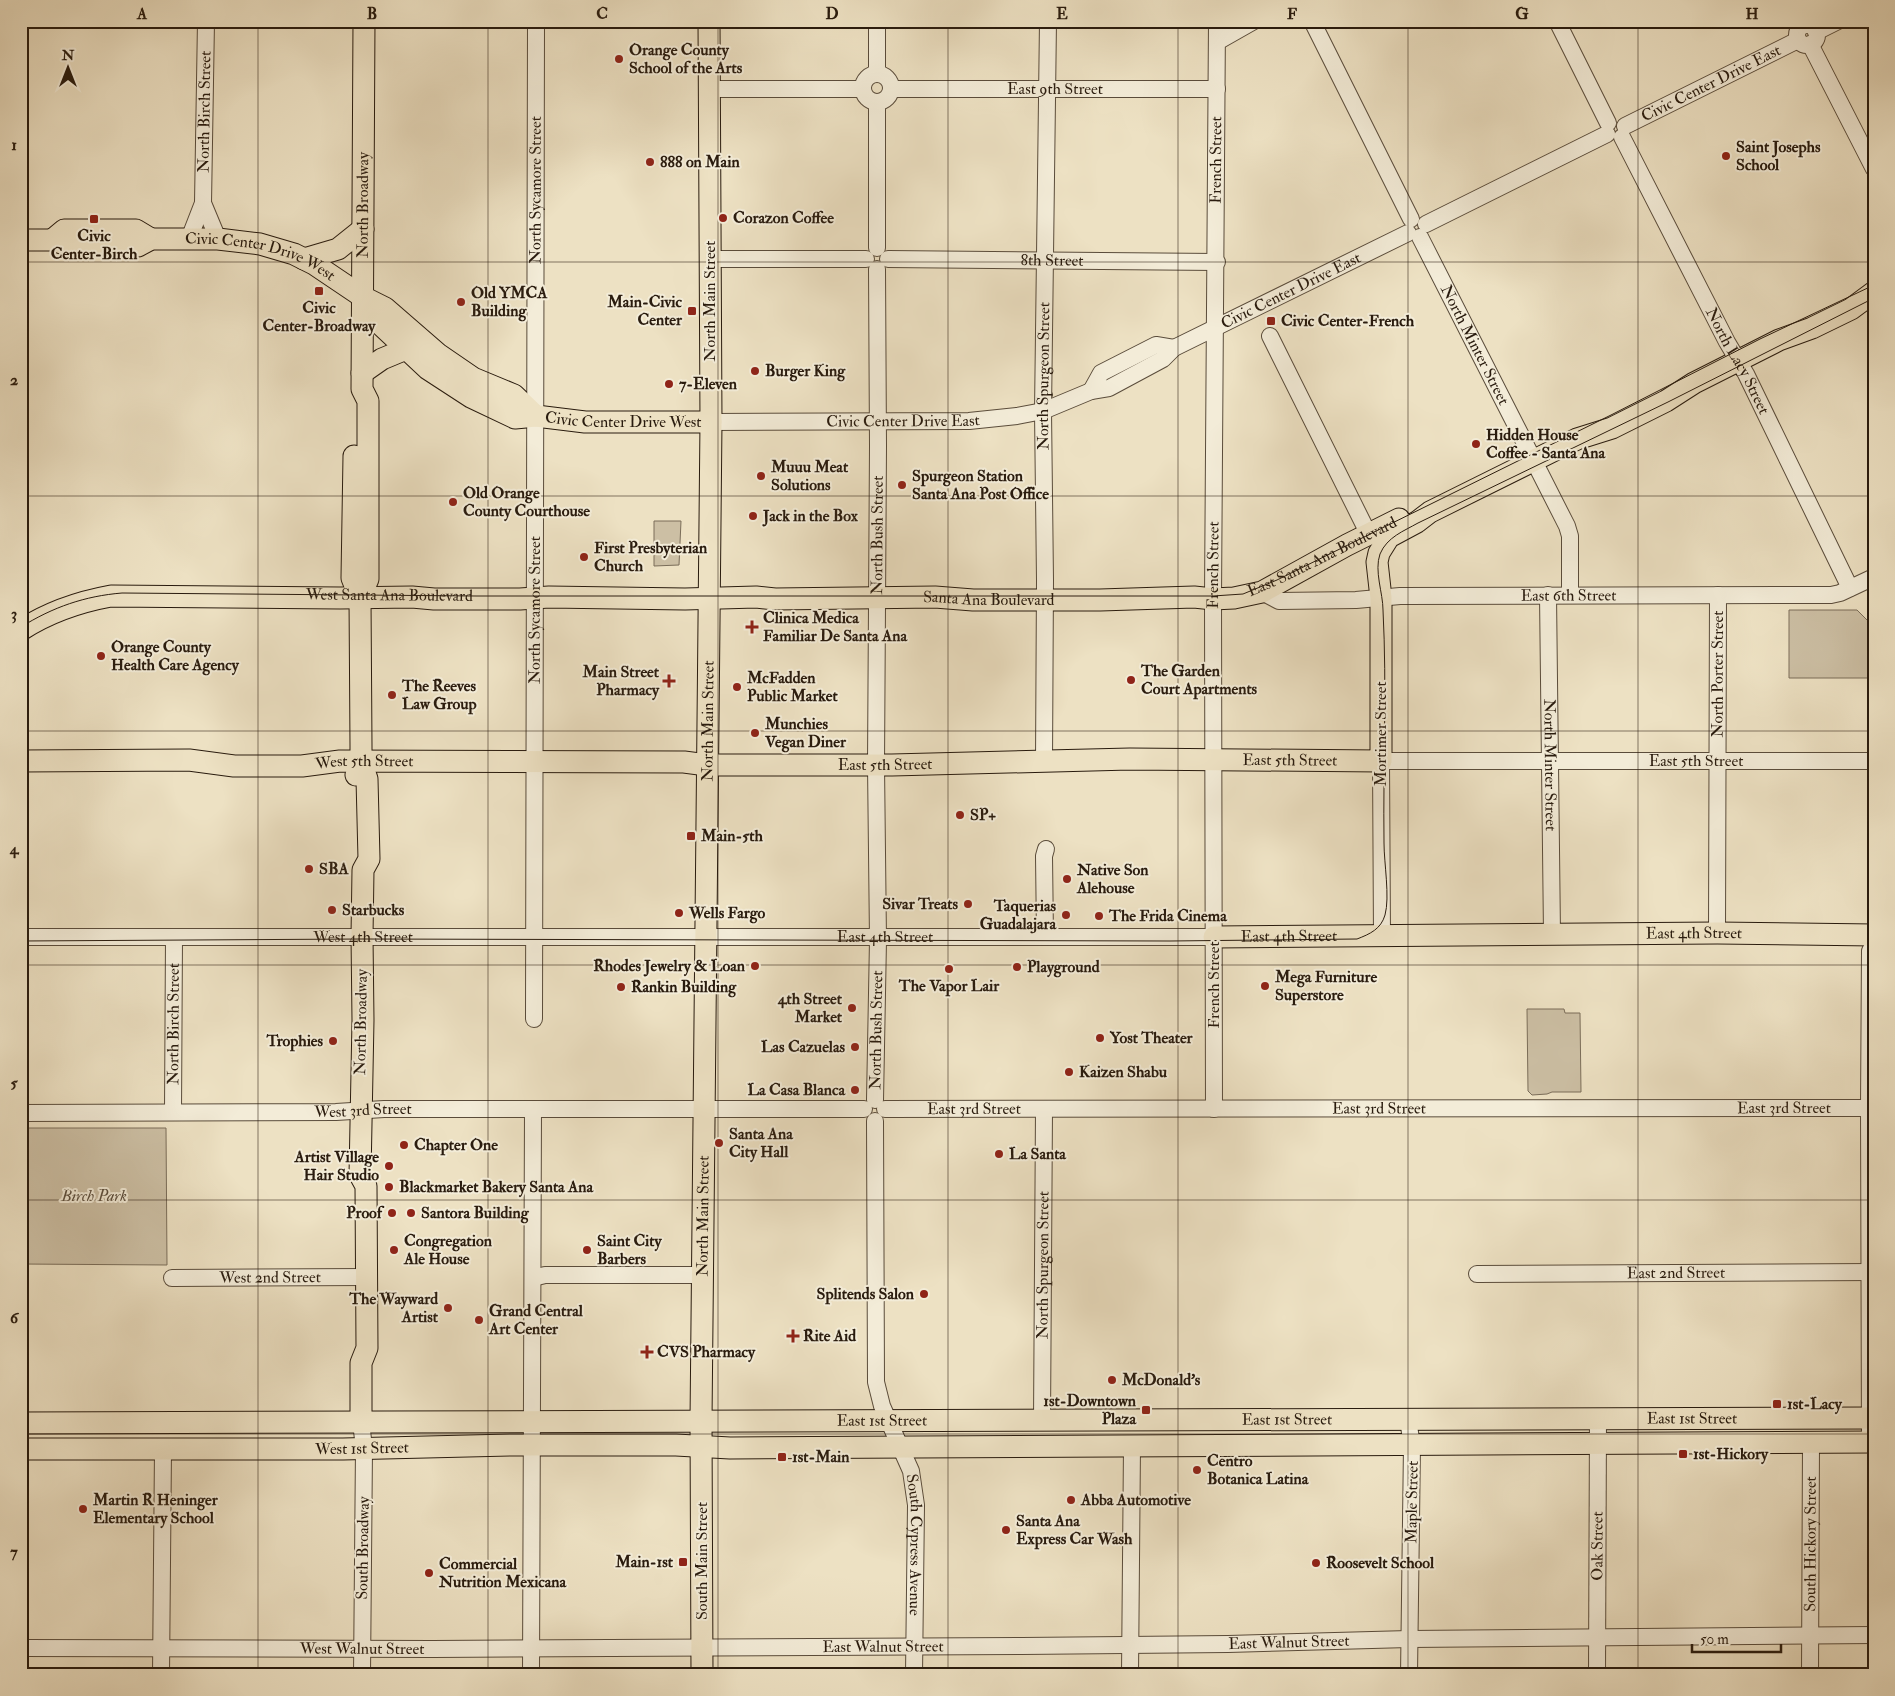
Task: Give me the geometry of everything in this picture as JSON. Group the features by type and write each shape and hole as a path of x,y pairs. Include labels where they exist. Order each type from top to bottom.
{"main road":[{"name":"North Broadway","path":"361,1422 360,1363 367,1348 360,1278 366,1186 360,1175 363,1020 362,936 363,870 369,859 369,810 367,779 361,762 360,598 352,578 354,409 362,381 364,21"},
{"name":"North Main Street","path":"702,1447 711,422 709,21"},
{"path":"304,259 338,249 363,229"},
{"name":"Civic Center Drive West","path":"21,240 58,235 71,246 138,246 151,239 218,239 260,244 294,254 363,297 385,308 438,354 473,378 514,395 536,416"},
{"name":"East Santa Ana Boulevard","path":"1213,599 1234,598 1262,592 1379,536 1412,513 1430,512 1577,439 1600,421 1658,392 1694,383 1780,340 1812,328 1843,313 1874,291"},
{"name":"Civic Center Drive West","path":"363,297 380,324 428,369 471,397 516,418 536,416 585,422 711,422"},
{"path":"362,381 382,359 406,349"},
{"name":"Mortimer Street","path":"1379,536 1377,562 1381,598 1381,761"},
{"name":"West Santa Ana Boulevard","path":"21,630 59,610 88,600 111,596 765,598"},
{"name":"Santa Ana Boulevard","path":"765,598 775,600 935,597 973,600 1100,600 1194,597 1213,599"},
{"name":"East 5th Street","path":"707,766 876,765 1044,760 1213,759 1381,761"},
{"name":"West 5th Street","path":"21,761 189,760 234,766 302,766 340,762 684,762 707,766"},
{"name":"East 4th Street","path":"1214,937 1717,933 1874,935"},
{"name":"East 1st Street","path":"702,1421 1872,1418"},
{"name":"West 1st Street","path":"21,1423 702,1421"},
{"name":"East 1st Street","path":"702,1447 1872,1442"},
{"name":"West 1st Street","path":"21,1449 364,1448 532,1445 676,1445 702,1447"},
{"name":"South Main Street","path":"702,1447 702,1675"}],"street":[{"name":"North Birch Street","path":"189,239 203,203 206,21"},
{"name":"North Sycamore Street","path":"534,1020 536,21"},
{"path":"877,21 877,74"},
{"name":"North Spurgeon Street","path":"1044,760 1043,411 1048,21"},
{"name":"French Street","path":"1214,1109 1213,599 1217,262 1217,21"},
{"path":"1217,42 1254,21"},
{"name":"North Minter Street","path":"1312,21 1567,526 1570,536 1570,595"},
{"name":"North Lacy Street","path":"1557,21 1738,361 1850,588"},
{"name":"Civic Center Drive East","path":"711,422 969,421 1043,411 1091,391 1109,388 1164,359 1174,348 1616,130 1805,33 1838,21"},
{"path":"1805,33 1874,169"},
{"path":"872,74 881,74 889,80 891,89 886,100 873,102 866,97 863,89 865,80 872,74"},
{"path":"709,89 863,89"},
{"name":"East 9th Street","path":"891,89 1217,89"},
{"name":"North Bush Street","path":"877,102 876,765 878,937 875,1110 876,1382 882,1406 889,1422"},
{"name":"North Birch Street","path":"203,203 218,239"},
{"name":"8th Street","path":"710,259 1217,262"},
{"path":"1270,336 1379,536"},
{"name":"East 6th Street","path":"1262,592 1279,601 1356,600 1400,596 1831,595 1874,577"},
{"name":"North Minter Street","path":"1548,595 1552,934"},
{"name":"North Porter Street","path":"1717,933 1718,595"},
{"name":"East 5th Street","path":"1381,761 1874,761"},
{"name":"Mortimer Street","path":"1381,761 1382,935"},
{"path":"1045,937 1044,856 1046,848"},
{"name":"West 4th Street","path":"21,937 705,937"},
{"name":"East 4th Street","path":"705,937 1214,937"},
{"name":"North Birch Street","path":"173,1112 174,938"},
{"path":"1872,1442 1870,951 1874,944"},
{"name":"East 3rd Street","path":"704,1109 1871,1108"},
{"path":"531,1675 533,1109"},
{"name":"West 3rd Street","path":"21,1113 704,1109"},
{"name":"North Spurgeon Street","path":"1042,1421 1044,1109"},
{"name":"East 2nd Street","path":"1477,1274 1872,1272"},
{"path":"533,1278 545,1275 703,1275"},
{"name":"West 2nd Street","path":"172,1278 360,1278"},
{"name":"Oak Street","path":"1597,1675 1598,1419"},
{"name":"Maple Street","path":"1408,1420 1412,1445 1409,1675"},
{"name":"South Broadway","path":"361,1422 364,1448 362,1675"},
{"name":"South Cypress Avenue","path":"889,1422 911,1471 917,1511 914,1675"},
{"name":"South Hickory Street","path":"1810,1675 1812,1443"},
{"path":"1130,1675 1132,1446"},
{"path":"161,1675 163,1449"},
{"name":"East Walnut Street","path":"702,1648 1228,1644 1409,1639 1874,1634"},
{"name":"West Walnut Street","path":"21,1648 702,1648"}],"green space":[{"path":"654,521 681,521 679,565 654,566"},
{"path":"1789,610 1857,610 1868,621 1868,678 1789,678"},
{"path":"1527,1009 1564,1009 1565,1013 1580,1013 1581,1092 1552,1092 1532,1095 1528,1091"},
{"name":"Birch Park","path":"21,1128 166,1128 167,1265 21,1264"}],"tram line":[{"path":"21,627 57,608 82,600 122,593 476,596 1213,596 1243,594 1277,580 1760,339 1874,285"},
{"path":"21,941 362,939 1170,941 1357,939 1371,933 1381,924 1386,908 1387,890 1384,843 1384,639 1383,603 1378,561 1387,543 1396,535 1418,523 1668,402 1874,298"}],"place":[{"name":"Orange County School of the Arts","path":"619,59"},
{"name":"Saint Josephs School","path":"1726,156"},
{"name":"888 on Main","path":"650,162"},
{"name":"Corazon Coffee","path":"723,218"},
{"name":"Civic Center-Birch","path":"94,219"},
{"name":"Civic Center-Broadway","path":"319,291"},
{"name":"Old YMCA Building","path":"461,302"},
{"name":"Main-Civic Center","path":"692,311"},
{"name":"Civic Center-French","path":"1271,321"},
{"name":"Burger King","path":"755,371"},
{"name":"7-Eleven","path":"669,384"},
{"name":"Hidden House Coffee - Santa Ana","path":"1476,444"},
{"name":"Muuu Meat Solutions","path":"761,476"},
{"name":"Spurgeon Station Santa Ana Post Office","path":"902,485"},
{"name":"Old Orange County Courthouse","path":"453,502"},
{"name":"Jack in the Box","path":"753,516"},
{"name":"First Presbyterian Church","path":"584,557"},
{"name":"Clinica Medica Familiar De Santa Ana","path":"752,627"},
{"name":"Orange County Health Care Agency","path":"101,656"},
{"name":"The Garden Court Apartments","path":"1131,680"},
{"name":"Main Street Pharmacy","path":"669,681"},
{"name":"McFadden Public Market","path":"737,687"},
{"name":"The Reeves Law Group","path":"392,695"},
{"name":"Munchies Vegan Diner","path":"755,733"},
{"name":"SP+","path":"960,815"},
{"name":"Main-5th","path":"691,836"},
{"name":"SBA","path":"309,869"},
{"name":"Native Son Alehouse","path":"1067,879"},
{"name":"Sivar Treats","path":"968,904"},
{"name":"Starbucks","path":"332,910"},
{"name":"Wells Fargo","path":"679,913"},
{"name":"Taquerias Guadalajara","path":"1066,915"},
{"name":"The Frida Cinema","path":"1099,916"},
{"name":"Rhodes Jewelry & Loan","path":"755,966"},
{"name":"Playground","path":"1017,967"},
{"name":"The Vapor Lair","path":"949,969"},
{"name":"Mega Furniture Superstore","path":"1265,986"},
{"name":"Rankin Building","path":"621,987"},
{"name":"4th Street Market","path":"852,1008"},
{"name":"Yost Theater","path":"1100,1038"},
{"name":"Trophies","path":"333,1041"},
{"name":"Las Cazuelas","path":"855,1047"},
{"name":"Kaizen Shabu","path":"1069,1072"},
{"name":"La Casa Blanca","path":"855,1090"},
{"name":"Santa Ana City Hall","path":"719,1143"},
{"name":"Chapter One","path":"404,1145"},
{"name":"La Santa","path":"999,1154"},
{"name":"Artist Village Hair Studio","path":"389,1166"},
{"name":"Blackmarket Bakery Santa Ana","path":"389,1187"},
{"name":"Proof","path":"392,1213"},
{"name":"Santora Building","path":"411,1213"},
{"name":"Congregation Ale House","path":"394,1250"},
{"name":"Saint City Barbers","path":"587,1250"},
{"name":"Splitends Salon","path":"924,1294"},
{"name":"The Wayward Artist","path":"448,1308"},
{"name":"Grand Central Art Center","path":"479,1320"},
{"name":"Rite Aid","path":"793,1336"},
{"name":"CVS Pharmacy","path":"647,1352"},
{"name":"McDonald's","path":"1112,1380"},
{"name":"1st-Lacy","path":"1777,1404"},
{"name":"1st-Downtown Plaza","path":"1146,1410"},
{"name":"1st-Hickory","path":"1683,1454"},
{"name":"1st-Main","path":"782,1457"},
{"name":"Centro Botanica Latina","path":"1197,1470"},
{"name":"Abba Automotive","path":"1071,1500"},
{"name":"Martin R Heninger Elementary School","path":"83,1509"},
{"name":"Santa Ana Express Car Wash","path":"1006,1530"},
{"name":"Main-1st","path":"683,1562"},
{"name":"Roosevelt School","path":"1316,1563"},
{"name":"Commercial Nutrition Mexicana","path":"429,1573"}]}
